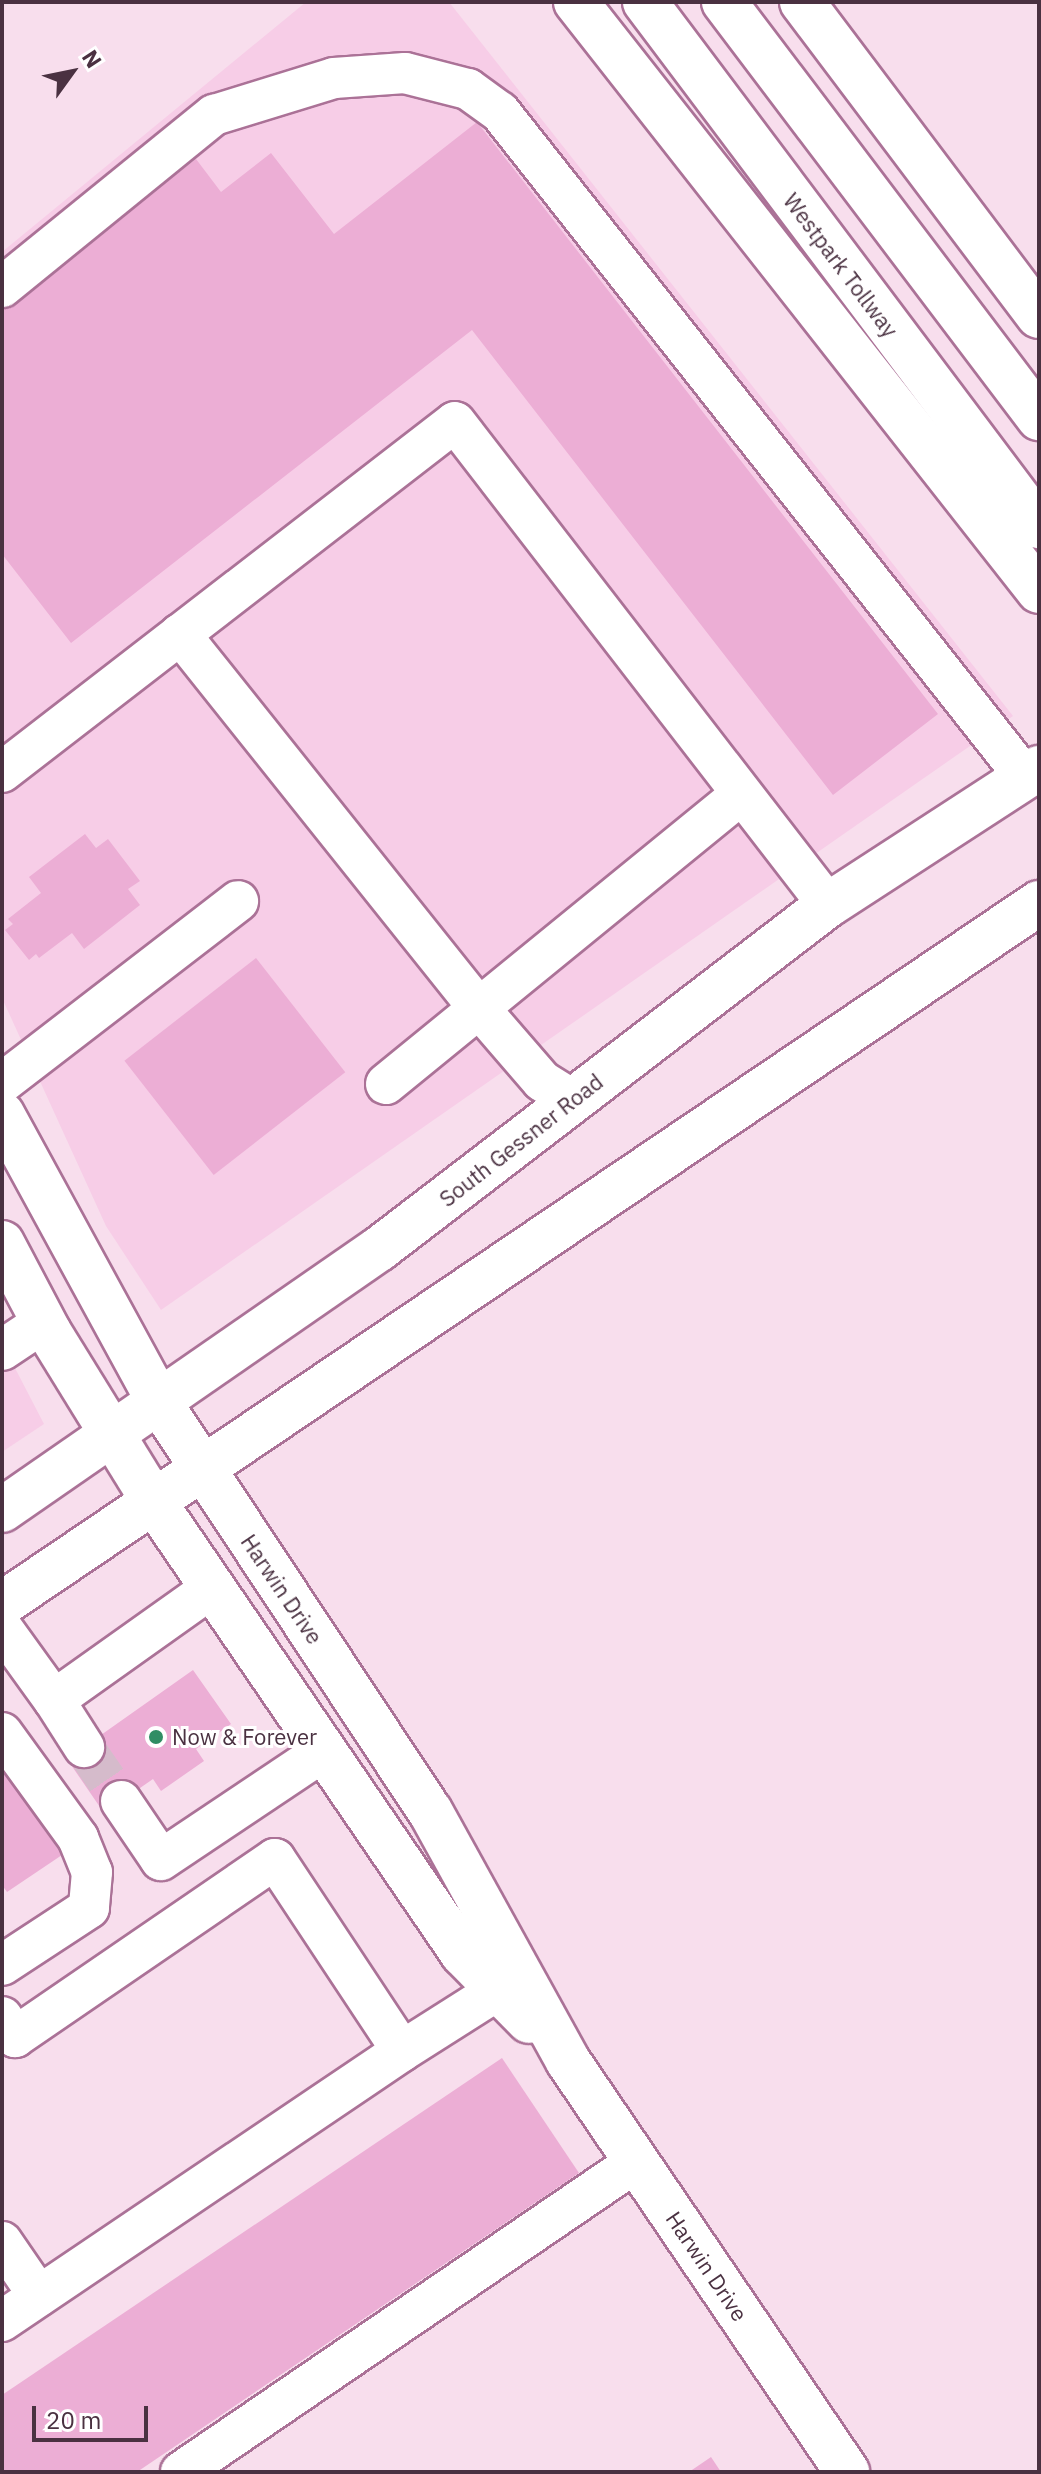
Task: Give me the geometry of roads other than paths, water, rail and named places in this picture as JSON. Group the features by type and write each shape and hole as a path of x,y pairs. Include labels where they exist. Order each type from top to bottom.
{"main road":[{"path":"576,2 1039,591"},
{"name":"Westpark Tollway","path":"645,2 1039,526"},
{"path":"724,2 1039,418"},
{"path":"802,2 1039,316"},
{"name":"South Gessner Road","path":"2,1510 379,1249 828,905 1032,773"},
{"path":"2,1604 152,1499 1039,903"},
{"name":"Harwin Drive","path":"2,1114 159,1402 430,1811 568,2061 847,2472"},
{"name":"Harwin Drive","path":"2,1243 44,1322 152,1499 463,1954 568,2061"},
{"path":"429,1904 465,1875"}],"lane":[{"path":"2,287 214,115 334,78 405,73 468,89 500,112 1032,773"},
{"path":"2,772 455,422 828,905"},
{"path":"180,634 479,1008 542,1081 572,1100"},
{"path":"386,1084 741,794"},
{"path":"2,1083 238,901"},
{"path":"2,1350 44,1322"},
{"path":"54,1700 213,1587"},
{"path":"2,1628 84,1747"},
{"path":"2,1733 78,1838 92,1872 89,1908 2,1965"},
{"path":"121,1801 161,1860 324,1751"},
{"path":"6,2033 275,1859 402,2051"},
{"path":"2,2321 402,2051 498,1990"},
{"path":"181,2472 636,2162"},
{"path":"2,2242 39,2296"}],"tunnel":[{"path":"84,1747 121,1801"}],"place":[{"name":"Now & Forever","path":"156,1737"}]}
